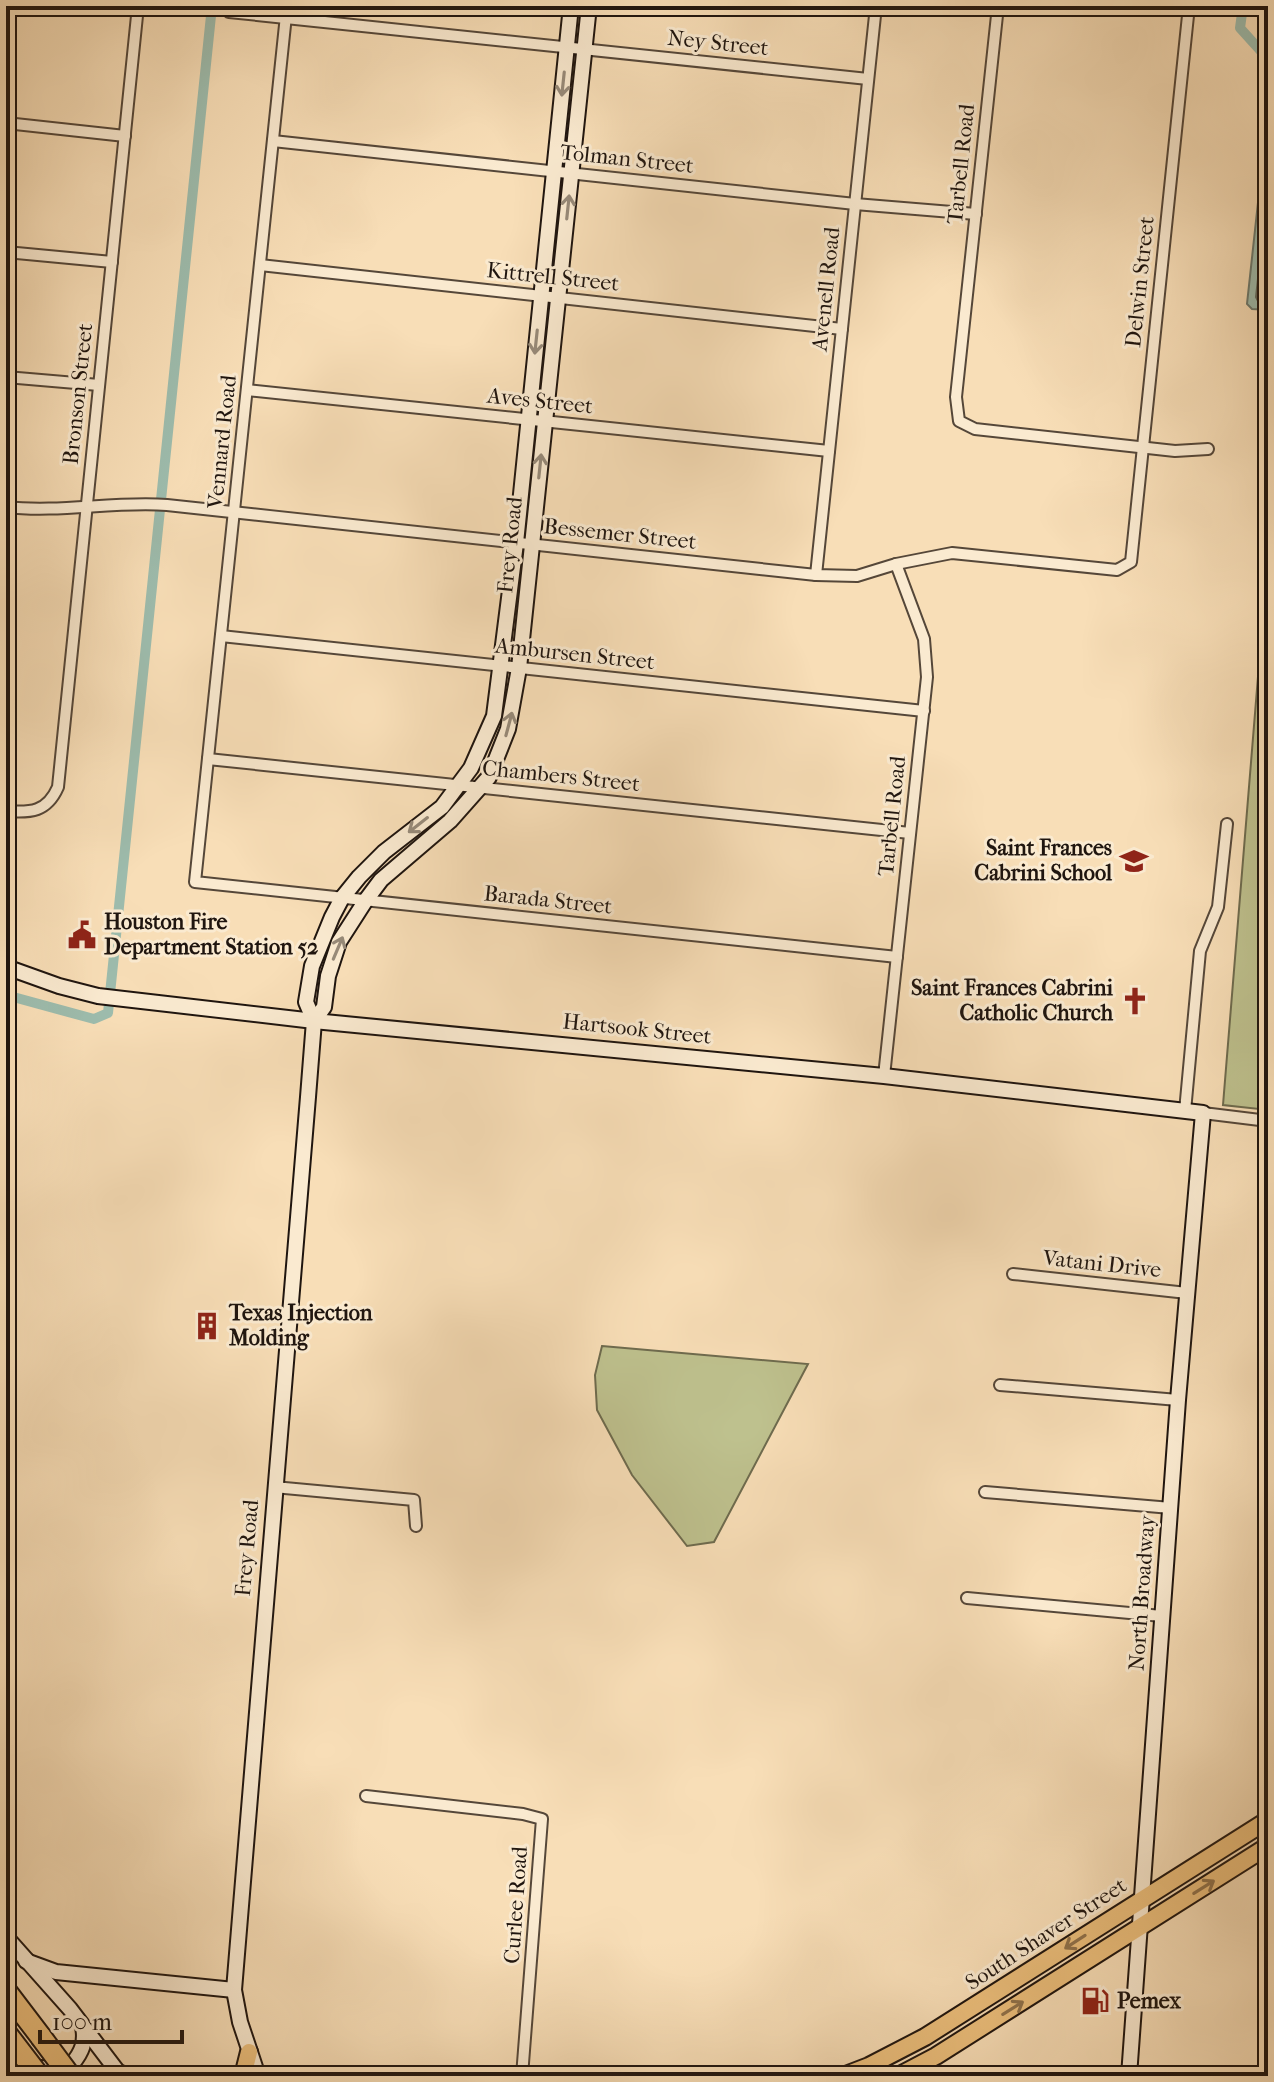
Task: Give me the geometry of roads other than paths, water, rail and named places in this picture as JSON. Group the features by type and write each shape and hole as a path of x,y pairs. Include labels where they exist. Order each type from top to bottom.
{"highway":[{"path":"6,1991 70,2076"},
{"path":"6,2033 39,2076"}],"main road":[{"name":"South Shaver Street","path":"843,2076 925,2037 1268,1820"},
{"name":"South Shaver Street","path":"898,2076 936,2056 1268,1846"},
{"path":"977,2005 989,2023"},
{"path":"243,2076 249,2052"}],"street":[{"path":"94,6 196,10"},
{"name":"Frey Road","path":"258,2076 234,1990 314,1021 306,1002 312,966 342,898 384,852 442,807 471,768 487,737 499,696 571,6"},
{"name":"Frey Road","path":"314,1021 324,1007 328,976 339,942 366,900 381,880 450,821 489,777 503,747 514,706 519,668 589,6"},
{"name":"Avenell Road","path":"816,575 876,6"},
{"name":"Tarbell Road","path":"998,6 956,397 959,421 975,429 1143,447"},
{"name":"Delwin Street","path":"1131,562 1189,6"},
{"name":"Bronson Street","path":"6,811 29,813 38,810 48,805 58,787 138,8"},
{"name":"Ney Street","path":"229,12 287,12 584,49 868,79"},
{"name":"Vennard Road","path":"195,882 287,12"},
{"path":"6,123 125,136"},
{"name":"Tolman Street","path":"273,141 855,204 976,214"},
{"path":"6,252 112,262"},
{"name":"Kittrell Street","path":"260,265 842,329"},
{"path":"6,377 99,385"},
{"name":"Aves Street","path":"247,390 829,451"},
{"path":"1143,447 1175,451 1208,449"},
{"name":"Bessemer Street","path":"6,507 27,510 167,505 816,575 857,576 896,564 952,553 1117,570 1131,562"},
{"name":"Tarbell Road","path":"884,1076 927,677 924,639 896,564"},
{"name":"Ambursen Street","path":"221,636 924,711"},
{"name":"Chambers Street","path":"208,759 910,833"},
{"path":"1185,1111 1200,951 1218,907 1227,824"},
{"name":"Barada Street","path":"195,882 897,957"},
{"name":"Hartsook Street","path":"6,967 59,986 120,999 314,1021 884,1076 1268,1121"},
{"name":"North Broadway","path":"1129,2076 1178,1400 1203,1113"},
{"name":"Vatani Drive","path":"1013,1274 1187,1293"},
{"path":"1000,1385 1178,1400"},
{"path":"274,1487 414,1500 416,1526"},
{"path":"985,1492 1171,1508"},
{"path":"967,1598 1162,1616"},
{"name":"Curlee Road","path":"366,1796 523,1814 542,1819 522,2076"},
{"path":"6,1937 124,2075"},
{"path":"26,1961 56,1972 234,1990"},
{"path":"6,2065 52,2069 72,2064 83,2048 85,2038 82,2025"}],"water":[{"path":"1268,176 1268,310 1252,309 1247,304 1260,184"}],"waterway":[{"path":"6,995 94,1019 108,1013 212,6"},
{"path":"1243,6 1240,28 1268,59"}],"place":[{"name":"Saint Frances Cabrini School","path":"1134,861"},
{"name":"Houston Fire Department Station 52","path":"82,935"},
{"name":"Saint Frances Cabrini Catholic Church","path":"1135,1001"},
{"name":"Texas Injection Molding","path":"207,1326"},
{"name":"Pemex","path":"1095,2001"}]}
